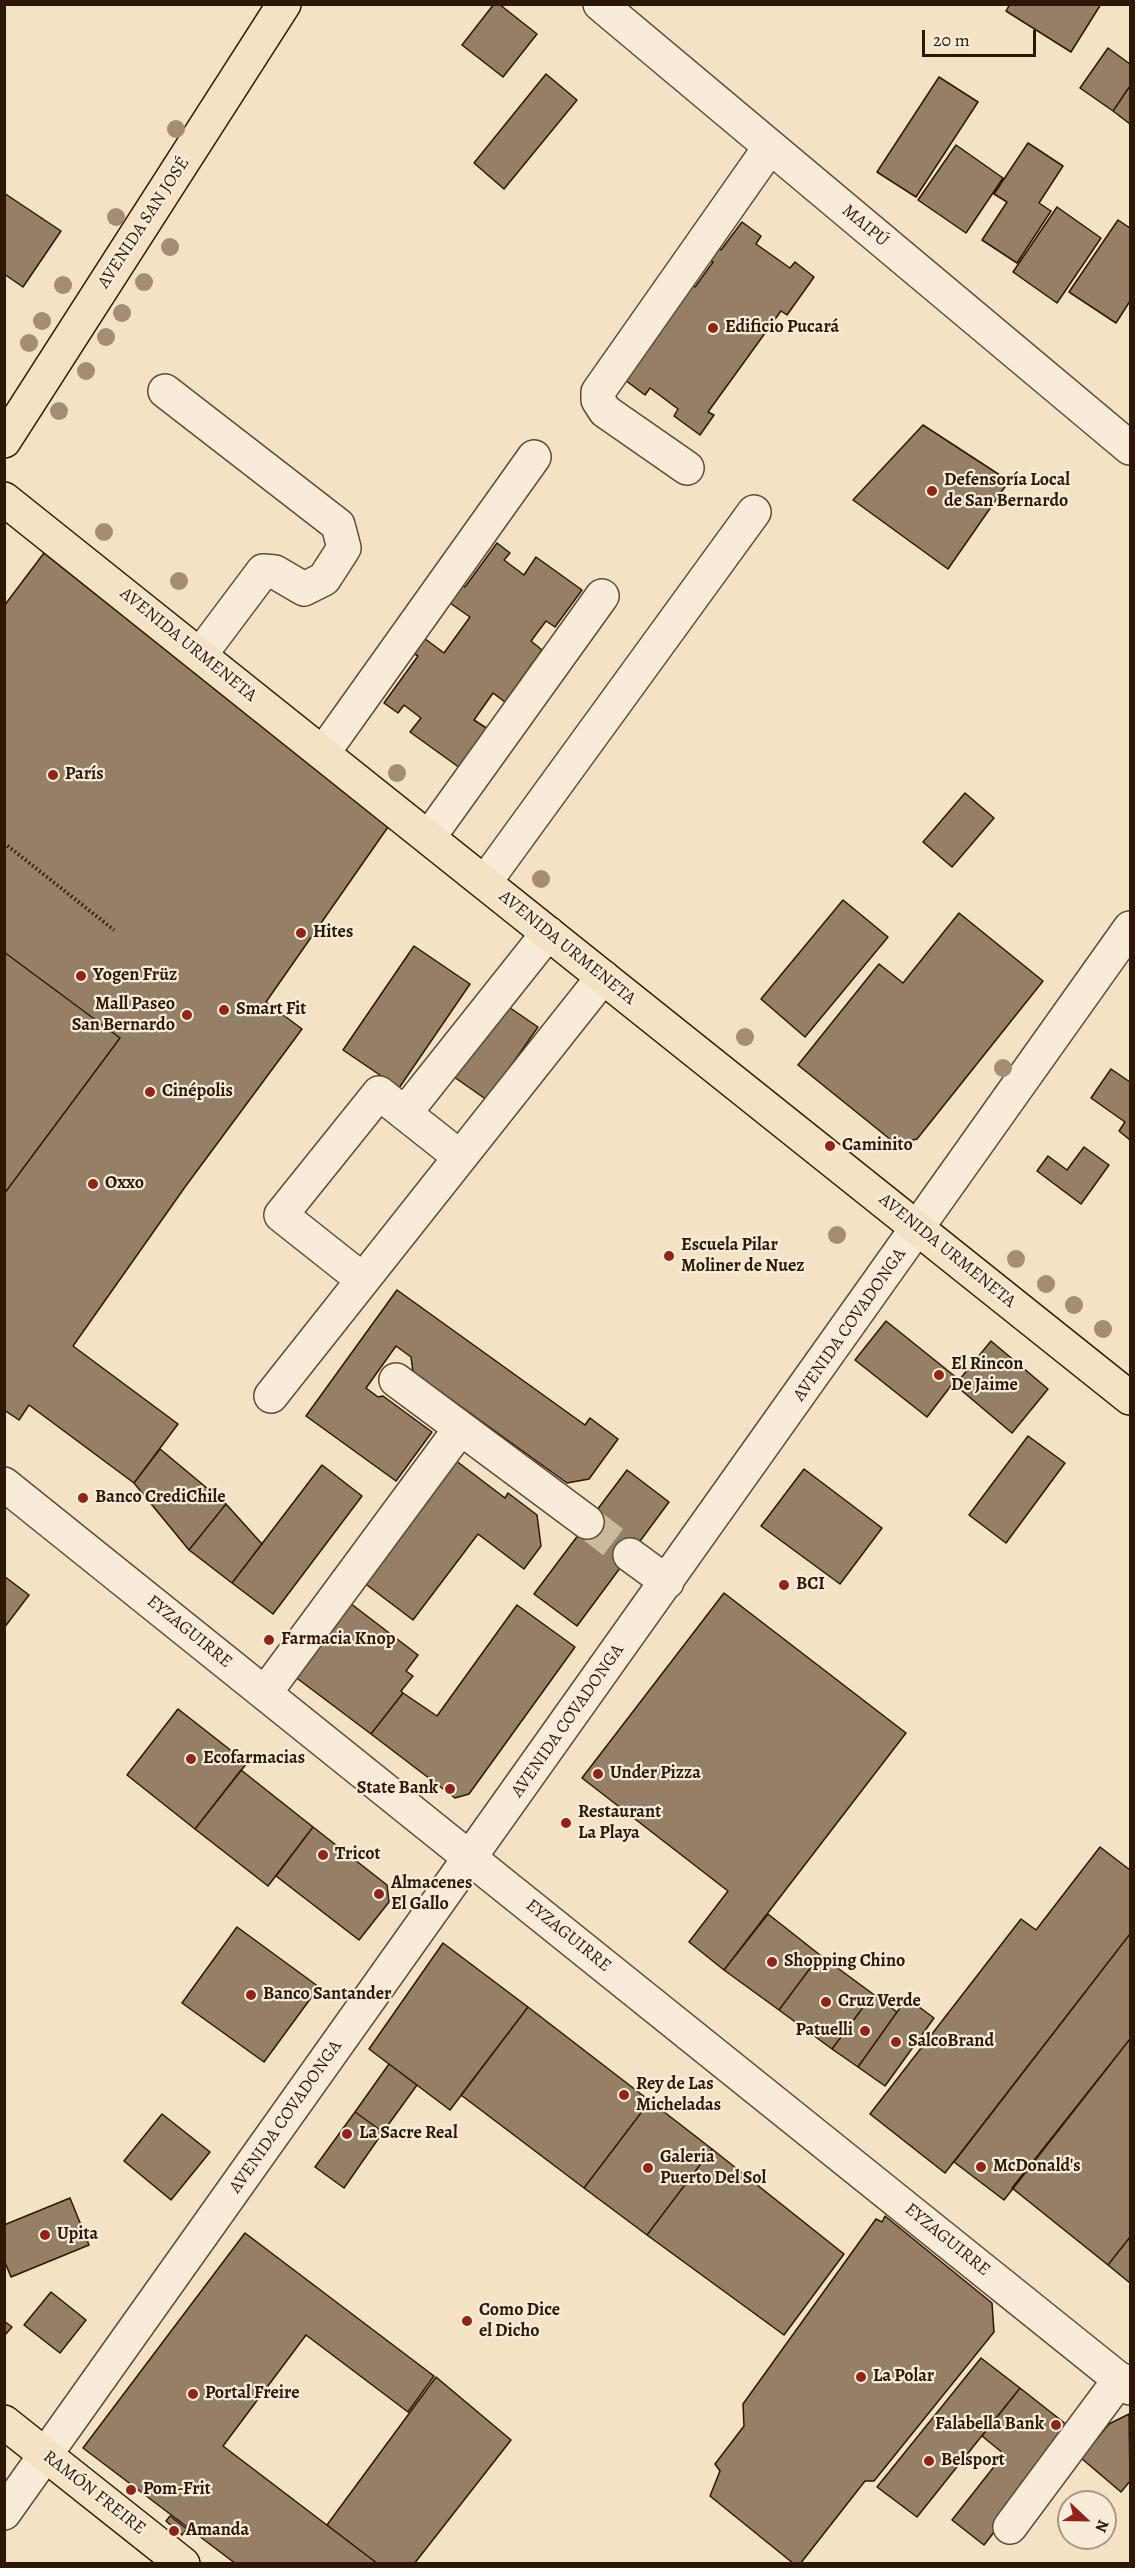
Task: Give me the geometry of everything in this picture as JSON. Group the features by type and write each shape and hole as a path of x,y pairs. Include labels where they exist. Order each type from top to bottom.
{"main road":[{"name":"AVENIDA SAN JOSÉ","path":"4,441 284,4"},
{"name":"AVENIDA URMENETA","path":"4,499 1131,1398"},
{"name":"RAMÓN FREIRE","path":"4,2422 183,2564"}],"street":[{"name":"MAIPÚ","path":"600,4 1131,448"},
{"path":"687,468 605,411 598,400 598,392 770,147"},
{"path":"165,390 338,525 344,548 324,579 304,589 274,572 263,571 200,655"},
{"path":"323,753 534,457"},
{"path":"485,882 754,512"},
{"path":"429,837 602,596"},
{"name":"AVENIDA COVADONGA","path":"4,2513 1131,928"},
{"path":"405,1113 548,933"},
{"path":"271,1396 603,977"},
{"path":"363,1280 281,1215 379,1093 460,1158"},
{"path":"396,1380 587,1522"},
{"path":"265,1693 460,1429"},
{"name":"EYZAGUIRRE","path":"4,1484 1125,2384"},
{"path":"630,1555 667,1582"},
{"path":"1010,2527 1125,2384"}],"path":[{"path":"4,843 114,930"}],"building":[{"path":"494,4 499,4 537,34 503,77 462,45"},
{"path":"1010,4 1101,4 1071,52 1006,11"},
{"path":"1108,48 1130,64 1130,86 1113,111 1080,88"},
{"path":"546,74 577,100 504,189 474,163"},
{"path":"939,77 978,102 916,197 877,172"},
{"path":"1130,86 1130,124 1113,111"},
{"path":"1028,143 1063,166 1039,203 1051,211 1017,263 982,240 1007,202 994,194"},
{"path":"956,145 1003,178 966,233 918,200"},
{"path":"4,193 61,231 23,287 4,274"},
{"path":"1057,207 1101,238 1057,303 1013,272"},
{"path":"1118,220 1130,228 1130,301 1116,323 1069,292"},
{"name":"Edificio Pucará","path":"742,222 761,236 756,244 790,268 795,262 814,277 787,315 781,311 708,412 714,415 700,435 674,416 678,409 650,388 645,395 621,377 690,283 695,287 713,262 709,260 718,248 721,250"},
{"name":"Defensoría Local de San Bernardo","path":"923,425 1009,481 948,569 853,500"},
{"path":"497,543 510,553 504,560 524,575 536,557 582,590 555,627 546,621 531,641 542,650 505,702 493,693 474,720 488,729 460,768 410,732 421,718 404,705 398,713 384,703 418,656 413,653 424,638 444,653 470,617 447,601 460,583 465,587"},
{"name":"Mall Paseo San Bernardo","path":"44,553 388,827 266,1002 302,1029 185,1187 73,1346 178,1424 134,1483 29,1405 19,1420 4,1410 4,1194 120,1038 4,952 4,606"},
{"path":"965,793 994,818 952,867 923,842"},
{"path":"843,900 888,937 805,1037 761,999"},
{"path":"959,913 1043,981 917,1139 896,1144 798,1065 879,964 903,983"},
{"path":"414,946 470,984 399,1088 343,1050"},
{"path":"4,952 120,1038 4,1194"},
{"path":"497,999 538,1027 487,1100 447,1072"},
{"path":"1111,1069 1130,1082 1130,1140 1119,1131 1125,1122 1091,1098"},
{"path":"1084,1147 1109,1165 1081,1204 1037,1171 1048,1156 1067,1170"},
{"path":"397,1290 585,1425 590,1418 618,1439 589,1479 567,1483 413,1372 411,1357 396,1346 366,1388 378,1397 383,1396 432,1432 396,1481 306,1416"},
{"path":"886,1321 957,1378 927,1417 855,1360"},
{"path":"991,1341 1048,1389 1012,1433 955,1385"},
{"path":"1028,1436 1065,1463 1006,1543 969,1515"},
{"path":"160,1449 226,1504 189,1550 134,1483"},
{"path":"455,1460 505,1498 508,1493 537,1515 541,1546 524,1569 478,1534 413,1620 363,1582"},
{"path":"322,1465 362,1496 273,1614 232,1583"},
{"path":"804,1469 882,1528 840,1584 761,1526"},
{"path":"627,1470 669,1502 577,1626 534,1594"},
{"path":"226,1504 262,1544 232,1583 189,1550"},
{"path":"4,1576 29,1595 4,1628"},
{"path":"724,1593 906,1733 724,1970 689,1942 728,1891 582,1778"},
{"path":"350,1603 418,1655 406,1671 413,1676 401,1691 403,1693 371,1734 294,1676"},
{"path":"517,1605 575,1647 469,1794 455,1798 371,1734 403,1693 437,1716"},
{"path":"178,1709 247,1763 195,1829 127,1775"},
{"path":"241,1770 313,1827 268,1886 195,1829"},
{"path":"313,1827 387,1885 389,1902 359,1940 276,1876"},
{"path":"1100,1847 1130,1870 1130,1934 945,2173 870,2114 1021,1919 1036,1930"},
{"name":"Shopping Chino","path":"768,1914 820,1955 779,2010 724,1970"},
{"name":"Banco Santander","path":"237,1927 319,1987 264,2062 182,2003"},
{"path":"1130,1934 1130,2039 1004,2200 954,2162"},
{"path":"443,1943 528,2007 450,2110 369,2049"},
{"name":"Cruz Verde","path":"820,1955 873,1994 832,2049 779,2010"},
{"name":"Patuelli","path":"873,1994 897,2012 858,2067 832,2049"},
{"name":"SalcoBrand","path":"907,1998 934,2018 885,2086 858,2067"},
{"path":"528,2007 650,2101 584,2188 461,2095"},
{"path":"1130,2039 1130,2237 1108,2265 1012,2188"},
{"path":"389,2064 417,2085 383,2132 355,2112"},
{"name":"Galeria Puerto Del Sol","path":"650,2101 712,2149 647,2235 584,2188"},
{"path":"355,2112 383,2132 344,2188 315,2167"},
{"path":"162,2114 210,2152 171,2200 124,2161"},
{"path":"712,2149 844,2254 784,2335 647,2235"},
{"name":"Upita","path":"70,2198 89,2245 11,2277 4,2260 4,2225"},
{"name":"La Polar","path":"885,2216 992,2303 994,2332 874,2481 865,2481 800,2564 794,2564 710,2496 720,2471 715,2464 744,2426 743,2404 876,2219 882,2222"},
{"name":"Portal Freire","path":"245,2233 434,2376 408,2412 306,2335 223,2446 378,2564 236,2564 83,2448"},
{"path":"1130,2237 1130,2283 1108,2265"},
{"path":"51,2292 86,2320 60,2353 24,2325"},
{"path":"4,2321 12,2327 4,2336"},
{"name":"Belsport","path":"981,2358 1020,2388 917,2517 877,2487"},
{"path":"436,2377 511,2440 414,2564 378,2564 327,2525"},
{"path":"1020,2388 1067,2425 1066,2440 984,2545 952,2520 1004,2454 982,2436"},
{"path":"1129,2414 1130,2481 1121,2492 1081,2458 1109,2424"},
{"name":"Amanda","path":"170,2516 187,2529 182,2535 166,2521"}],"tunnel":[{"path":"587,1522 630,1555"}],"place":[{"name":"Edificio Pucará","path":"713,328"},
{"name":"Defensoría Local de San Bernardo","path":"932,491"},
{"name":"París","path":"53,775"},
{"name":"Hites","path":"301,933"},
{"name":"Yogen Früz","path":"81,976"},
{"name":"Smart Fit","path":"224,1010"},
{"name":"Mall Paseo San Bernardo","path":"187,1015"},
{"name":"Cinépolis","path":"150,1092"},
{"name":"Caminito","path":"830,1146"},
{"name":"Oxxo","path":"93,1184"},
{"name":"Escuela Pilar Moliner de Nuez","path":"669,1256"},
{"name":"El Rincon De Jaime","path":"939,1375"},
{"name":"Banco CrediChile","path":"83,1498"},
{"name":"BCI","path":"784,1585"},
{"name":"Farmacia Knop","path":"269,1640"},
{"name":"Ecofarmacias","path":"191,1759"},
{"name":"Under Pizza","path":"598,1774"},
{"name":"State Bank","path":"450,1789"},
{"name":"Restaurant La Playa","path":"566,1823"},
{"name":"Tricot","path":"323,1855"},
{"name":"Almacenes El Gallo","path":"379,1894"},
{"name":"Shopping Chino","path":"772,1962"},
{"name":"Banco Santander","path":"251,1995"},
{"name":"Cruz Verde","path":"826,2002"},
{"name":"Patuelli","path":"865,2031"},
{"name":"SalcoBrand","path":"896,2042"},
{"name":"Rey de Las Micheladas","path":"624,2095"},
{"name":"La Sacre Real","path":"347,2134"},
{"name":"McDonald's","path":"981,2167"},
{"name":"Galeria Puerto Del Sol","path":"648,2168"},
{"name":"Upita","path":"45,2235"},
{"name":"Como Dice el Dicho","path":"467,2321"},
{"name":"La Polar","path":"861,2377"},
{"name":"Portal Freire","path":"193,2394"},
{"name":"Falabella Bank","path":"1056,2425"},
{"name":"Belsport","path":"929,2461"},
{"name":"Pom-Frit","path":"131,2490"},
{"name":"Amanda","path":"174,2531"}]}
